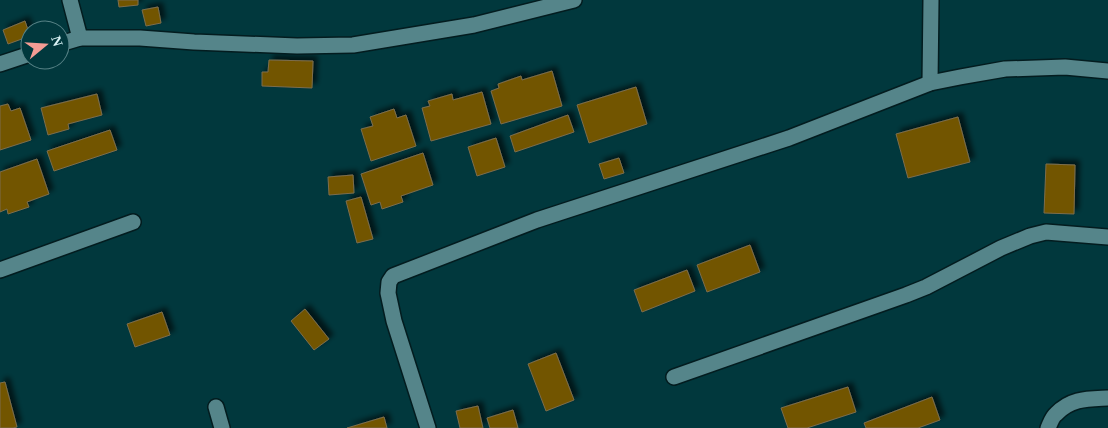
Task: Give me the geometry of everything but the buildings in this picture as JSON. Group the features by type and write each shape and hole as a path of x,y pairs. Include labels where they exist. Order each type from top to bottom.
{"street":[{"path":"70,0 80,38"},
{"path":"70,41 80,38 140,38 297,46 353,45 474,25 574,0"},
{"path":"930,83 931,0"},
{"path":"0,64 20,57"},
{"path":"428,428 394,320 388,293 389,282 393,276 537,220 789,138 930,83 1006,69 1064,67 1108,71"},
{"path":"0,270 133,222"},
{"path":"674,377 906,295 926,287 1001,248 1030,236 1046,232 1108,237"},
{"path":"1048,428 1055,415 1068,404 1079,400 1108,398"},
{"path":"216,407 222,428"}]}
